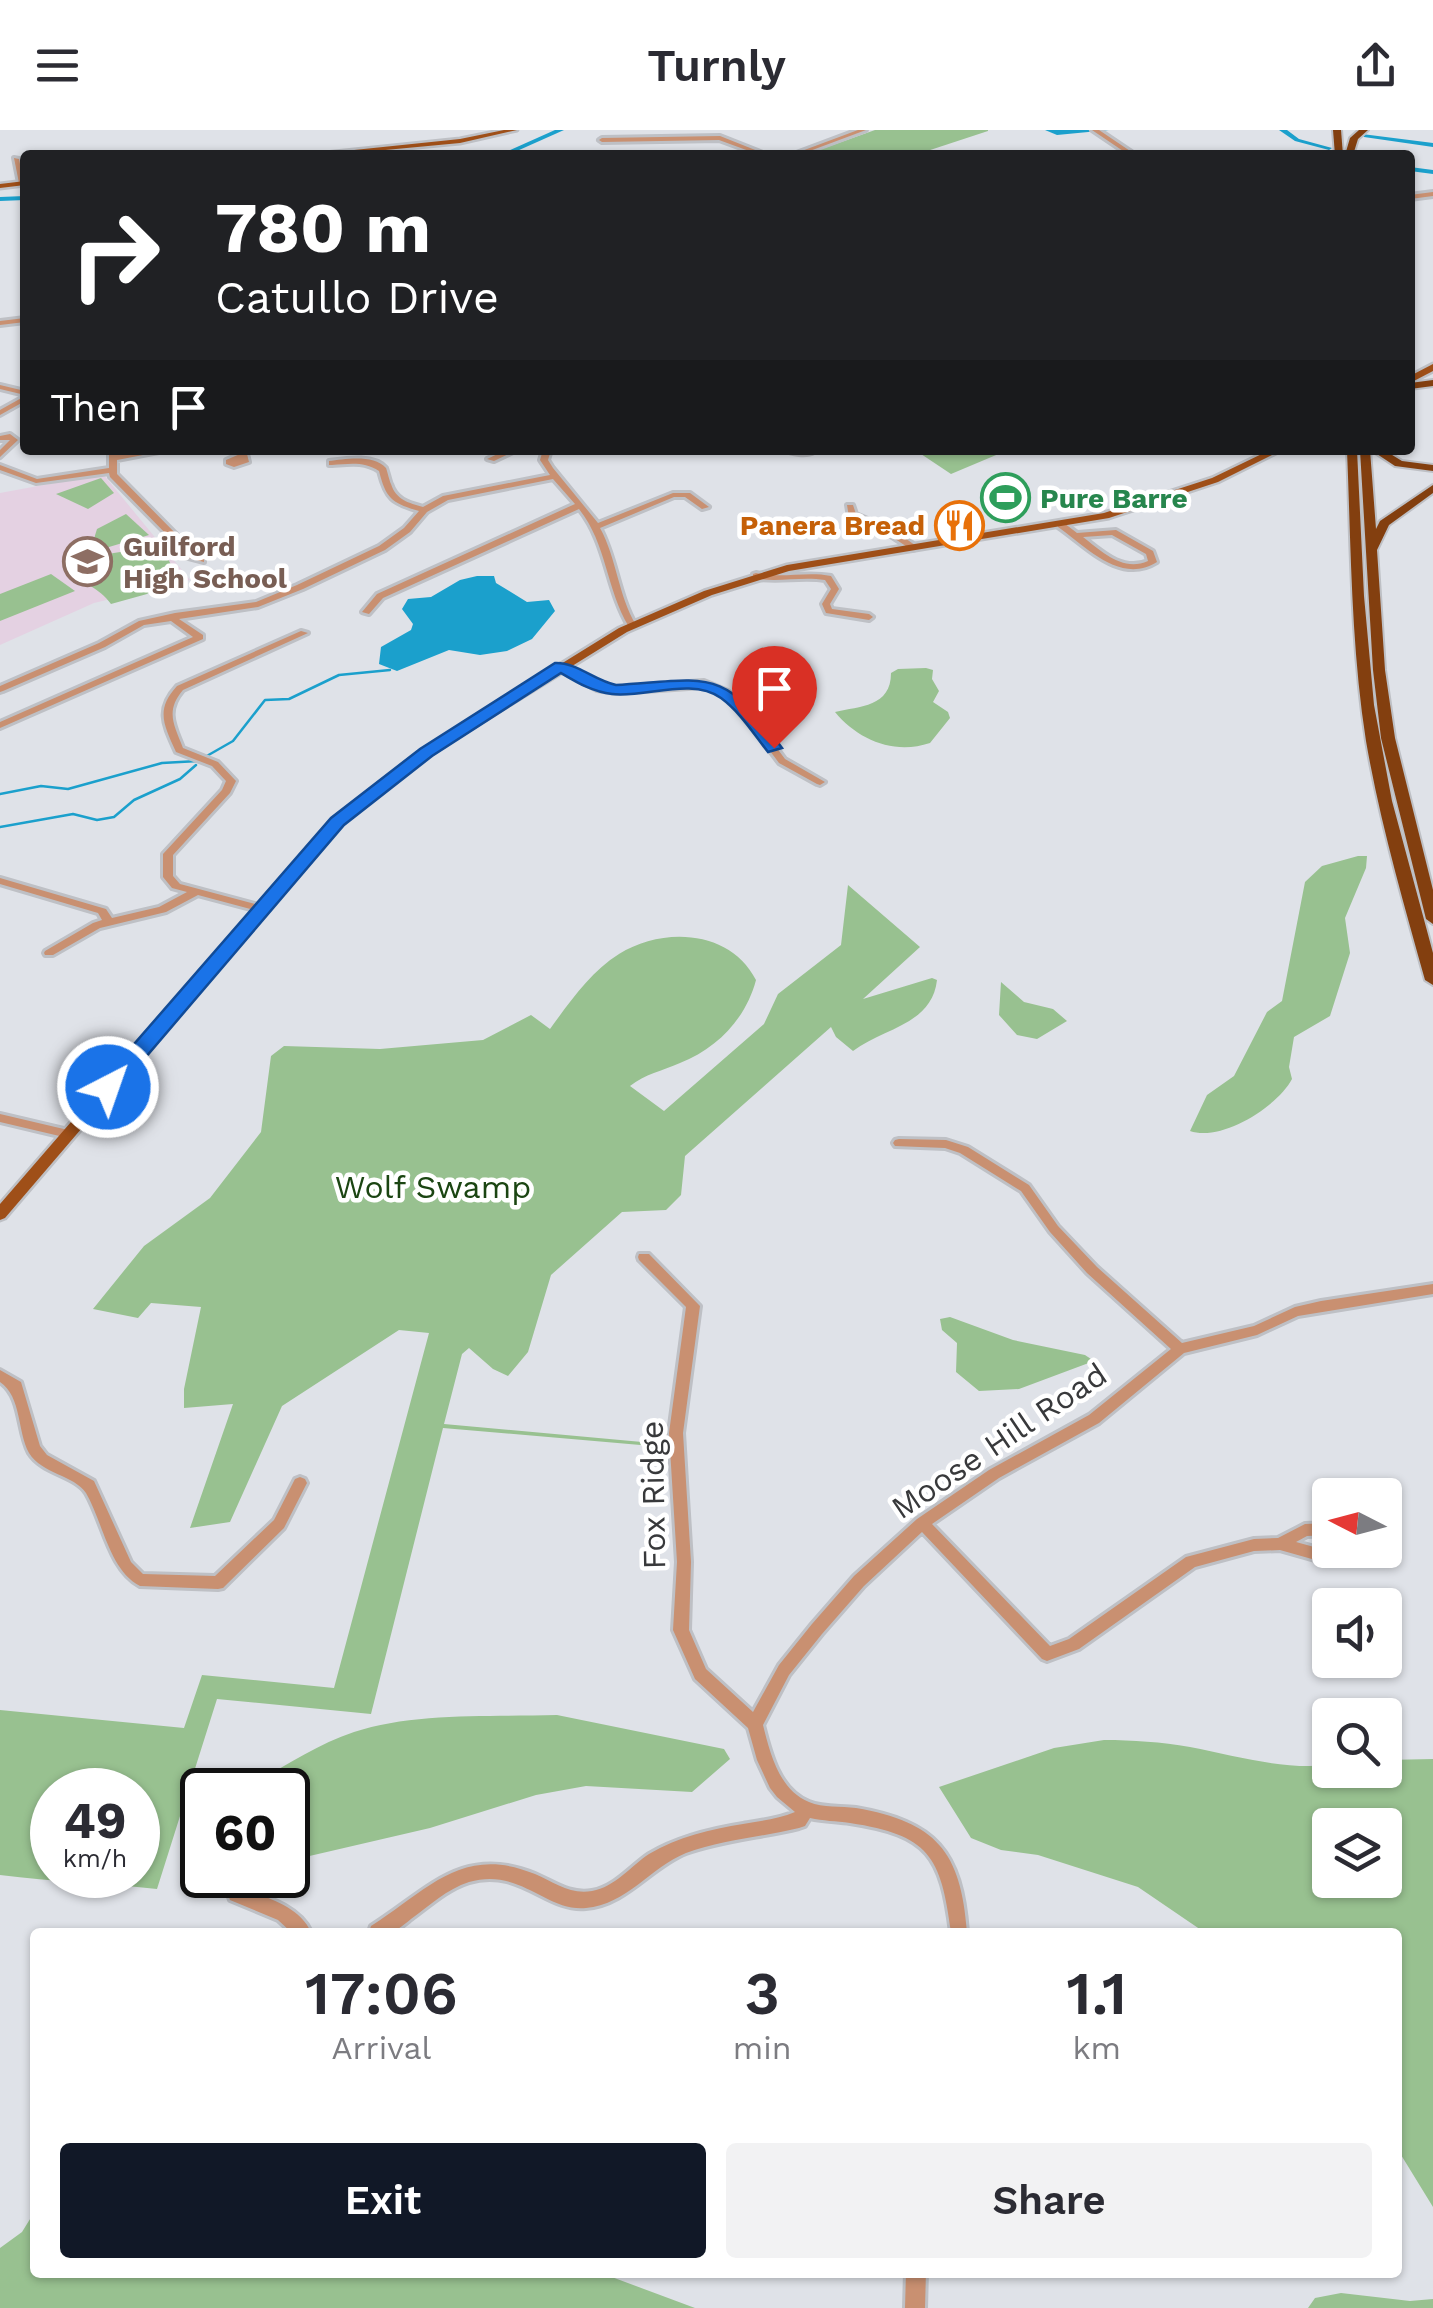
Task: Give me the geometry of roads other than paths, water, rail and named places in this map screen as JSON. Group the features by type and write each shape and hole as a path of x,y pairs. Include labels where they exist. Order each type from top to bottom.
{"highway":[{"path":"1350,150 1354,138 1364,130"},
{"path":"1352,455 1364,668 1372,738 1396,850 1433,980"},
{"path":"1365,455 1388,738 1433,919"},
{"path":"1384,455 1399,464 1433,468"},
{"path":"1372,552 1384,522 1433,488"}],"main road":[{"path":"363,150 460,141 514,130"},
{"path":"0,1214 331,829 426,752 561,666 632,625 756,576 1106,516 1216,480 1267,455"}],"street":[{"path":"808,150 863,130"},
{"path":"1097,132 1126,150"},
{"path":"602,140 720,138 752,150"},
{"path":"16,159 20,171"},
{"path":"110,470 113,455"},
{"path":"491,459 501,455"},
{"path":"546,455 544,460 553,477 596,527 620,607 632,625"},
{"path":"332,463 372,463 383,470 386,489 394,501 424,510"},
{"path":"0,467 36,481 110,470"},
{"path":"110,470 162,529 180,543 184,554 201,560"},
{"path":"0,690 142,623 258,604 300,587 382,548 407,530 424,510 465,492 553,477"},
{"path":"596,527 674,495 694,498 705,507"},
{"path":"366,612 380,596 578,506"},
{"path":"850,507 852,515 915,548"},
{"path":"1061,525 1116,564 1140,569 1153,562 1150,553 1113,532 1078,535"},
{"path":"756,576 775,580 808,575 828,578 835,589 826,604 829,611 869,617"},
{"path":"0,725 200,637 175,621 175,616"},
{"path":"262,909 176,886 165,867 168,854 227,792 230,781 215,764 179,750 166,713 168,700 180,688 304,633"},
{"path":"561,666 597,686 616,690 679,684 710,686 744,710 782,761 820,782"},
{"path":"0,881 102,911 109,922"},
{"path":"49,952 109,922 162,910 196,892"},
{"path":"0,1118 68,1134"},
{"path":"899,1144 946,1144 964,1150 1025,1188 1054,1229 1092,1270 1180,1349"},
{"name":"Fox Ridge","path":"644,1257 693,1306 676,1433 684,1562 682,1630 700,1674 754,1724"},
{"name":"Moose Hill Road","path":"754,1724 784,1670 817,1629 859,1581 922,1523 994,1474 1094,1418 1180,1349 1257,1330 1295,1312 1433,1288"},
{"path":"0,1374 16,1386 34,1448 42,1459 89,1484 126,1566 140,1580 218,1583 280,1524 300,1483"},
{"path":"922,1523 1047,1654 1074,1644 1190,1562 1224,1552 1280,1544 1312,1530"},
{"path":"1280,1544 1312,1554"},
{"path":"754,1724 766,1768 788,1796 806,1810 911,1828 938,1850 957,1906 958,1928"},
{"path":"383,1928 454,1878 476,1870 500,1868 575,1901 589,1900 609,1895 667,1853 714,1835 799,1820 806,1810"},
{"path":"246,1898 284,1914 299,1928"},
{"path":"916,2278 916,2308"}],"water":[{"path":"494,576 496,583 527,602 549,600 555,611 532,639 507,651 480,655 449,650 397,671 379,664 381,647 411,630 413,624 402,609 408,599 431,597 460,580"}],"waterway":[{"path":"514,150 561,130"},
{"path":"1048,130 1106,130"},
{"path":"1282,130 1297,140 1329,148"},
{"path":"1310,130 1328,132"},
{"path":"1364,135 1433,145"},
{"path":"1415,170 1433,172"},
{"path":"0,199 20,198"},
{"path":"205,757 233,741 265,700 289,699 339,675 390,670"},
{"path":"0,794 41,786 68,789 162,763 198,761"},
{"path":"0,827 73,814 97,820 114,817 134,800 180,779 196,765"}],"place":[{"name":"Pure Barre","path":"1005,498"},
{"name":"Panera Bread","path":"960,525"},
{"name":"Guilford High School","path":"88,562"}],"park label":[{"name":"Wolf Swamp","path":"433,1187"}]}
